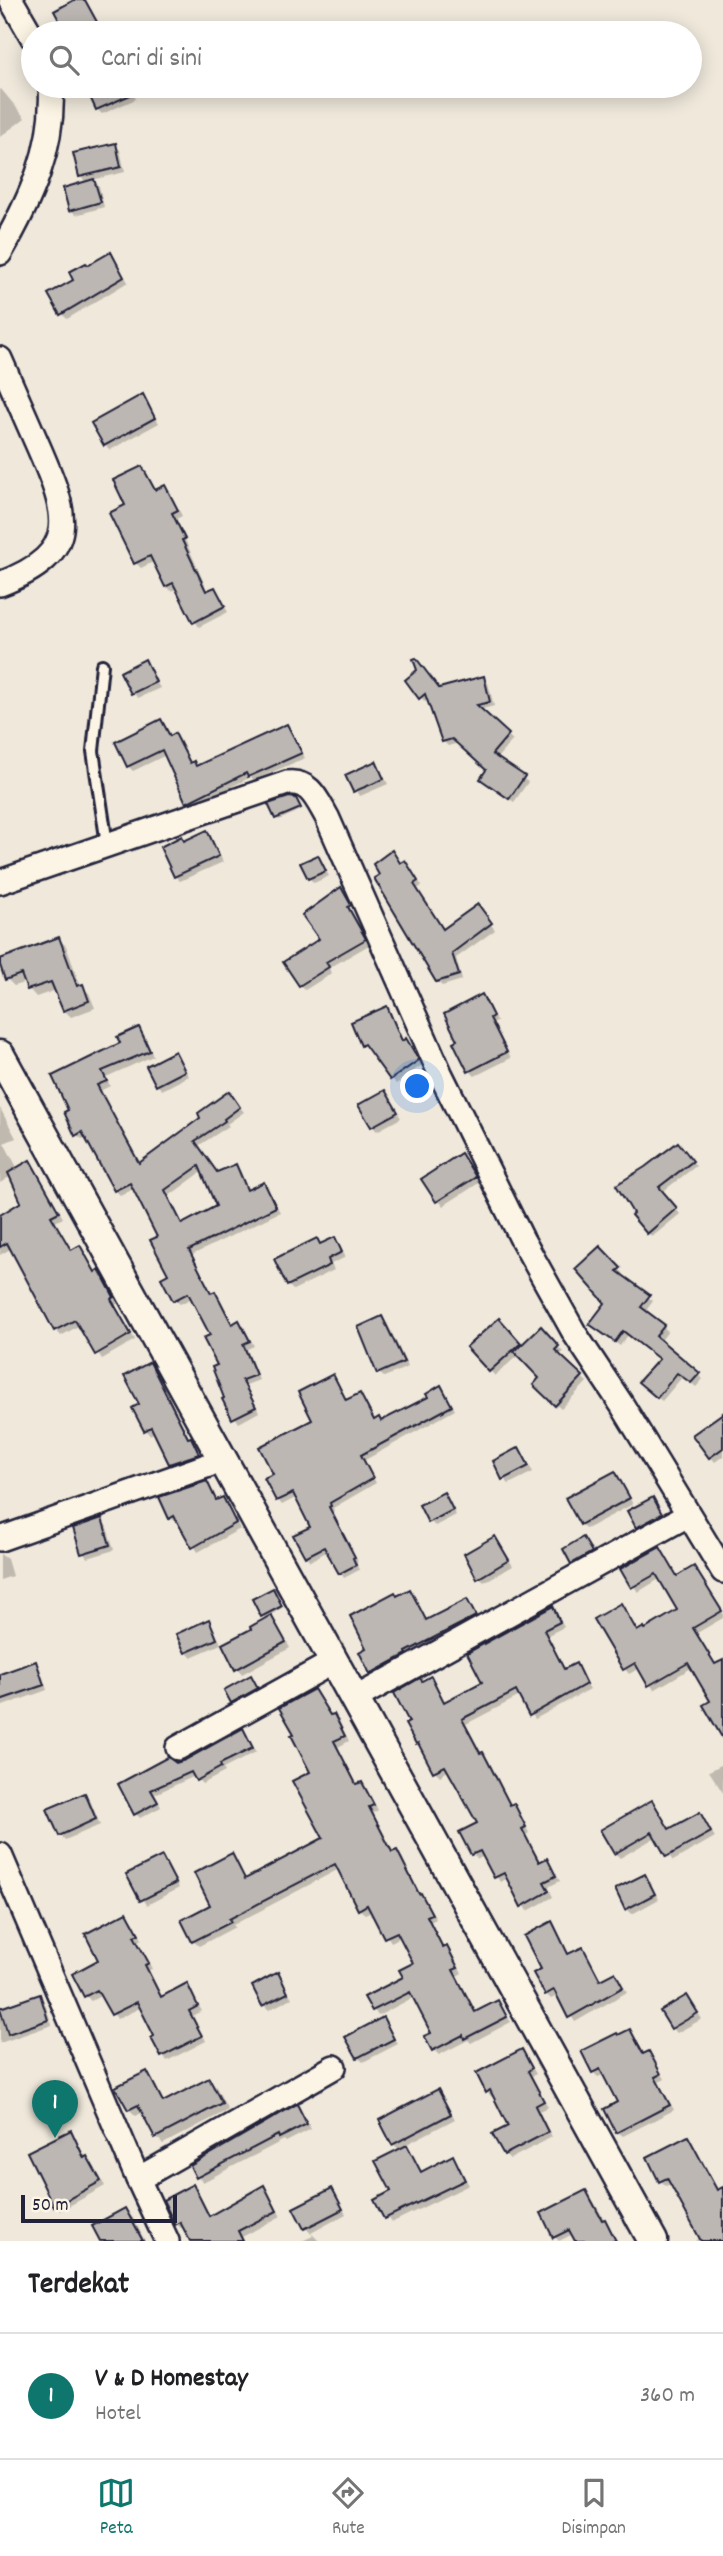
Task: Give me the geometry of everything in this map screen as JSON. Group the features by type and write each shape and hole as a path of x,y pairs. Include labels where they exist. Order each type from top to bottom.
{"street":[{"path":"11,0 23,21"},
{"path":"0,253 32,194 43,158 52,98"},
{"path":"0,359 62,507 59,536 51,552 27,573 0,584"},
{"path":"0,882 287,783 301,782 308,787 327,817 440,1073 522,1239 575,1334 723,1571"},
{"path":"0,1055 653,2241"},
{"path":"0,1539 223,1460"},
{"path":"356,1698 688,1515"},
{"path":"178,1748 335,1661"},
{"path":"0,1856 167,2241"},
{"path":"138,2179 334,2067"}],"lane":[{"path":"102,666 93,751 107,844"}],"building":[{"path":"74,0 85,0 96,21 59,21 54,11"},
{"path":"90,98 124,98 96,110"},
{"path":"116,143 121,167 79,177 73,153"},
{"path":"94,179 101,202 69,211 63,188"},
{"path":"111,252 124,277 60,315 48,294 73,280 69,272"},
{"path":"143,394 155,418 104,446 91,423"},
{"path":"142,466 155,490 165,485 178,510 172,513 185,539 182,540 206,591 215,587 225,606 193,623 173,583 165,587 150,556 134,564 109,513 125,505 113,480"},
{"path":"416,658 439,688 484,676 490,702 477,705 509,734 492,754 525,776 509,799 480,779 486,770 452,739 442,742 425,694 419,699 405,680 417,670 413,659"},
{"path":"145,659 156,682 131,694 120,672"},
{"path":"161,719 170,736 175,733 190,763 194,761 196,766 287,724 302,753 248,777 246,773 186,803 162,750 127,767 115,742"},
{"path":"376,761 384,779 353,792 345,775"},
{"path":"289,797 296,798 301,808 275,819 268,804"},
{"path":"207,830 219,856 174,877 160,847 182,836 184,841"},
{"path":"392,850 400,863 405,860 418,881 414,884 443,929 478,904 492,923 452,953 459,975 436,982 374,878 379,875 373,864"},
{"path":"318,855 326,871 308,879 300,863"},
{"path":"341,887 351,905 348,907 366,939 326,962 329,967 299,986 283,962 319,939 302,915"},
{"path":"59,937 77,986 83,984 89,1001 63,1011 51,982 27,990 21,974 5,980 0,965 0,959"},
{"path":"482,994 493,1016 490,1018 507,1052 468,1072 453,1042 457,1040 444,1014"},
{"path":"387,1006 402,1041 406,1038 419,1060 390,1080 364,1044 361,1046 351,1022"},
{"path":"139,1027 150,1051 102,1071 107,1081 97,1085 139,1163 200,1118 198,1113 229,1091 240,1107 224,1119 225,1121 195,1141 217,1172 236,1164 247,1190 264,1182 276,1207 189,1250 211,1293 215,1291 232,1324 239,1320 250,1341 243,1344 256,1375 242,1380 256,1407 232,1419 222,1399 224,1398 212,1367 217,1365 203,1338 210,1335 188,1293 173,1301 161,1278 168,1274 150,1240 157,1237 130,1183 114,1191 82,1132 75,1136 64,1112 68,1110 52,1076 120,1043 117,1037","holes":["199,1166 216,1206 182,1224 165,1190"]},
{"path":"175,1051 185,1071 156,1086 146,1066"},
{"path":"385,1090 398,1112 371,1127 358,1105"},
{"path":"678,1142 693,1161 659,1187 677,1208 647,1234 631,1215 633,1213 616,1185"},
{"path":"461,1153 476,1177 436,1202 421,1179"},
{"path":"30,1160 59,1212 51,1216 71,1250 80,1245 95,1272 99,1269 114,1297 111,1299 131,1334 95,1355 75,1320 54,1331 7,1243 0,1247 0,1215 21,1202 8,1173"},
{"path":"335,1237 342,1252 328,1259 330,1265 287,1286 274,1259 317,1238 320,1244"},
{"path":"600,1246 621,1268 617,1271 650,1295 641,1307 665,1325 656,1336 700,1373 691,1383 677,1373 657,1398 638,1382 659,1359 623,1331 615,1342 589,1324 605,1303 575,1269"},
{"path":"382,1316 404,1362 377,1374 358,1327"},
{"path":"499,1318 521,1343 489,1372 466,1347"},
{"path":"541,1326 559,1346 555,1350 583,1376 555,1406 533,1385 539,1378 514,1352"},
{"path":"150,1362 188,1438 191,1437 199,1454 169,1464 151,1427 144,1431 132,1408 139,1404 124,1376"},
{"path":"333,1374 346,1400 360,1393 374,1420 379,1417 381,1421 428,1397 426,1394 441,1385 452,1406 361,1455 373,1478 330,1503 329,1507 355,1557 353,1558 356,1565 339,1574 324,1547 305,1557 293,1535 310,1527 293,1493 276,1501 264,1478 273,1474 259,1447 312,1420 298,1392"},
{"path":"723,1413 723,1448 709,1458 692,1435"},
{"path":"519,1447 529,1466 502,1480 493,1461"},
{"path":"615,1471 630,1498 580,1525 565,1498"},
{"path":"207,1481 216,1500 223,1497 236,1523 192,1548 174,1516 169,1519 159,1497"},
{"path":"444,1492 453,1510 428,1523 419,1505"},
{"path":"653,1497 662,1514 636,1528 627,1511"},
{"path":"102,1518 110,1545 81,1554 73,1528"},
{"path":"495,1536 509,1560 477,1579 464,1554"},
{"path":"583,1537 592,1552 571,1564 563,1549"},
{"path":"660,1547 677,1576 694,1566 722,1611 693,1628 715,1664 723,1660 723,1739 703,1705 710,1701 688,1663 648,1686 635,1663 623,1670 593,1619 621,1603 637,1631 677,1610 656,1574 631,1588 620,1569"},
{"path":"273,1588 282,1606 261,1617 252,1599"},
{"path":"410,1589 426,1620 467,1599 476,1616 370,1674 359,1652 366,1648 350,1616 395,1592 397,1596"},
{"path":"553,1606 560,1622 544,1630 564,1669 576,1663 586,1684 529,1716 516,1691 462,1719 480,1753 483,1752 510,1805 514,1803 526,1827 522,1829 539,1862 547,1858 556,1876 544,1882 549,1891 521,1907 504,1873 494,1878 480,1851 471,1855 459,1832 477,1823 445,1766 433,1772 405,1724 409,1722 394,1693 420,1678 422,1681 431,1676 444,1702 482,1682 467,1653"},
{"path":"271,1615 286,1642 235,1670 222,1644"},
{"path":"209,1619 217,1639 185,1653 176,1634"},
{"path":"36,1661 44,1685 0,1700 0,1674"},
{"path":"251,1675 258,1688 231,1703 224,1690"},
{"path":"314,1689 330,1715 334,1714 345,1736 334,1741 356,1784 362,1782 374,1805 369,1807 392,1852 397,1850 432,1914 427,1916 443,1948 447,1946 458,1968 453,1970 475,2012 498,2000 507,2017 464,2039 463,2035 432,2051 424,2036 431,2033 410,1992 372,2011 364,1997 403,1977 399,1970 413,1963 397,1932 384,1938 367,1905 358,1910 335,1864 229,1919 231,1922 192,1942 181,1920 210,1905 194,1873 232,1853 245,1879 323,1838 292,1781 310,1772 291,1735 294,1734 279,1708"},
{"path":"243,1728 253,1748 220,1764 221,1767 196,1781 191,1772 151,1790 158,1802 134,1815 118,1784 168,1757 176,1763 185,1760"},
{"path":"85,1793 96,1819 59,1836 47,1809"},
{"path":"652,1800 669,1829 700,1812 711,1832 666,1857 652,1832 614,1854 600,1830"},
{"path":"162,1856 176,1883 140,1901 126,1874"},
{"path":"645,1874 655,1894 625,1910 615,1889"},
{"path":"127,1912 139,1934 134,1936 149,1963 145,1965 161,1997 187,1983 198,2006 189,2011 202,2036 161,2057 137,2002 111,2015 97,1990 84,1997 72,1974 98,1960 85,1934"},
{"path":"552,1921 568,1954 583,1947 600,1980 615,1972 623,1987 568,2018 554,1990 545,1995 533,1973 541,1969 524,1936"},
{"path":"278,1972 288,1993 262,2006 252,1986"},
{"path":"40,1994 48,2020 8,2034 0,2008"},
{"path":"687,1995 698,2013 671,2029 660,2011"},
{"path":"383,2017 394,2039 357,2058 345,2037"},
{"path":"630,2029 643,2054 649,2051 661,2074 655,2077 670,2105 616,2133 604,2109 617,2102 600,2069 592,2073 581,2051"},
{"path":"522,2049 532,2068 528,2071 544,2101 535,2106 548,2132 504,2155 492,2134 508,2126 490,2090 486,2093 476,2073"},
{"path":"147,2071 163,2102 209,2078 222,2103 155,2138 138,2105 128,2110 115,2087"},
{"path":"438,2089 451,2114 392,2145 379,2120"},
{"path":"297,2104 307,2124 279,2138 278,2135 196,2178 190,2166"},
{"path":"71,2130 84,2158 87,2156 101,2181 54,2207 27,2152"},
{"path":"688,2136 717,2190 723,2187 723,2241 701,2241 667,2178 659,2182 647,2157"},
{"path":"407,2145 421,2172 453,2155 465,2180 384,2219 374,2200 391,2191 375,2161"},
{"path":"193,2184 209,2216 264,2185 277,2211 238,2231 243,2241 190,2241 180,2222 175,2225 163,2200"},
{"path":"332,2188 343,2209 304,2229 293,2208"},
{"path":"586,2190 616,2241 575,2241 569,2230 553,2238 541,2213"},
{"path":"125,2208 143,2241 100,2241 92,2226"}],"place":[{"name":"V & D Homestay","path":"55,2138"}]}
